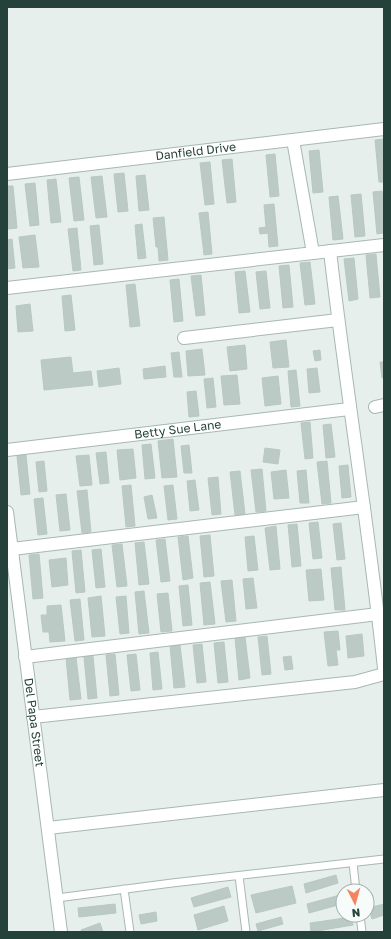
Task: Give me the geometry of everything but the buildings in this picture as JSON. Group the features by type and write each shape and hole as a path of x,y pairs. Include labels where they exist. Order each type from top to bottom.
{"street":[{"name":"Danfield Drive","path":"7,174 384,129"},
{"path":"293,140 313,253"},
{"path":"7,288 384,245"},
{"path":"330,251 349,409 364,507 384,668"},
{"path":"184,338 338,320"},
{"name":"Betty Sue Lane","path":"7,450 349,409"},
{"path":"12,549 364,507"},
{"name":"Del Papa Street","path":"7,512 61,932"},
{"path":"25,657 378,614"},
{"path":"33,717 355,682 384,674"},
{"path":"48,828 384,790"}],"lane":[{"path":"57,898 384,859"},
{"path":"353,863 355,883"},
{"path":"239,876 246,932"},
{"path":"124,889 130,932"}]}
